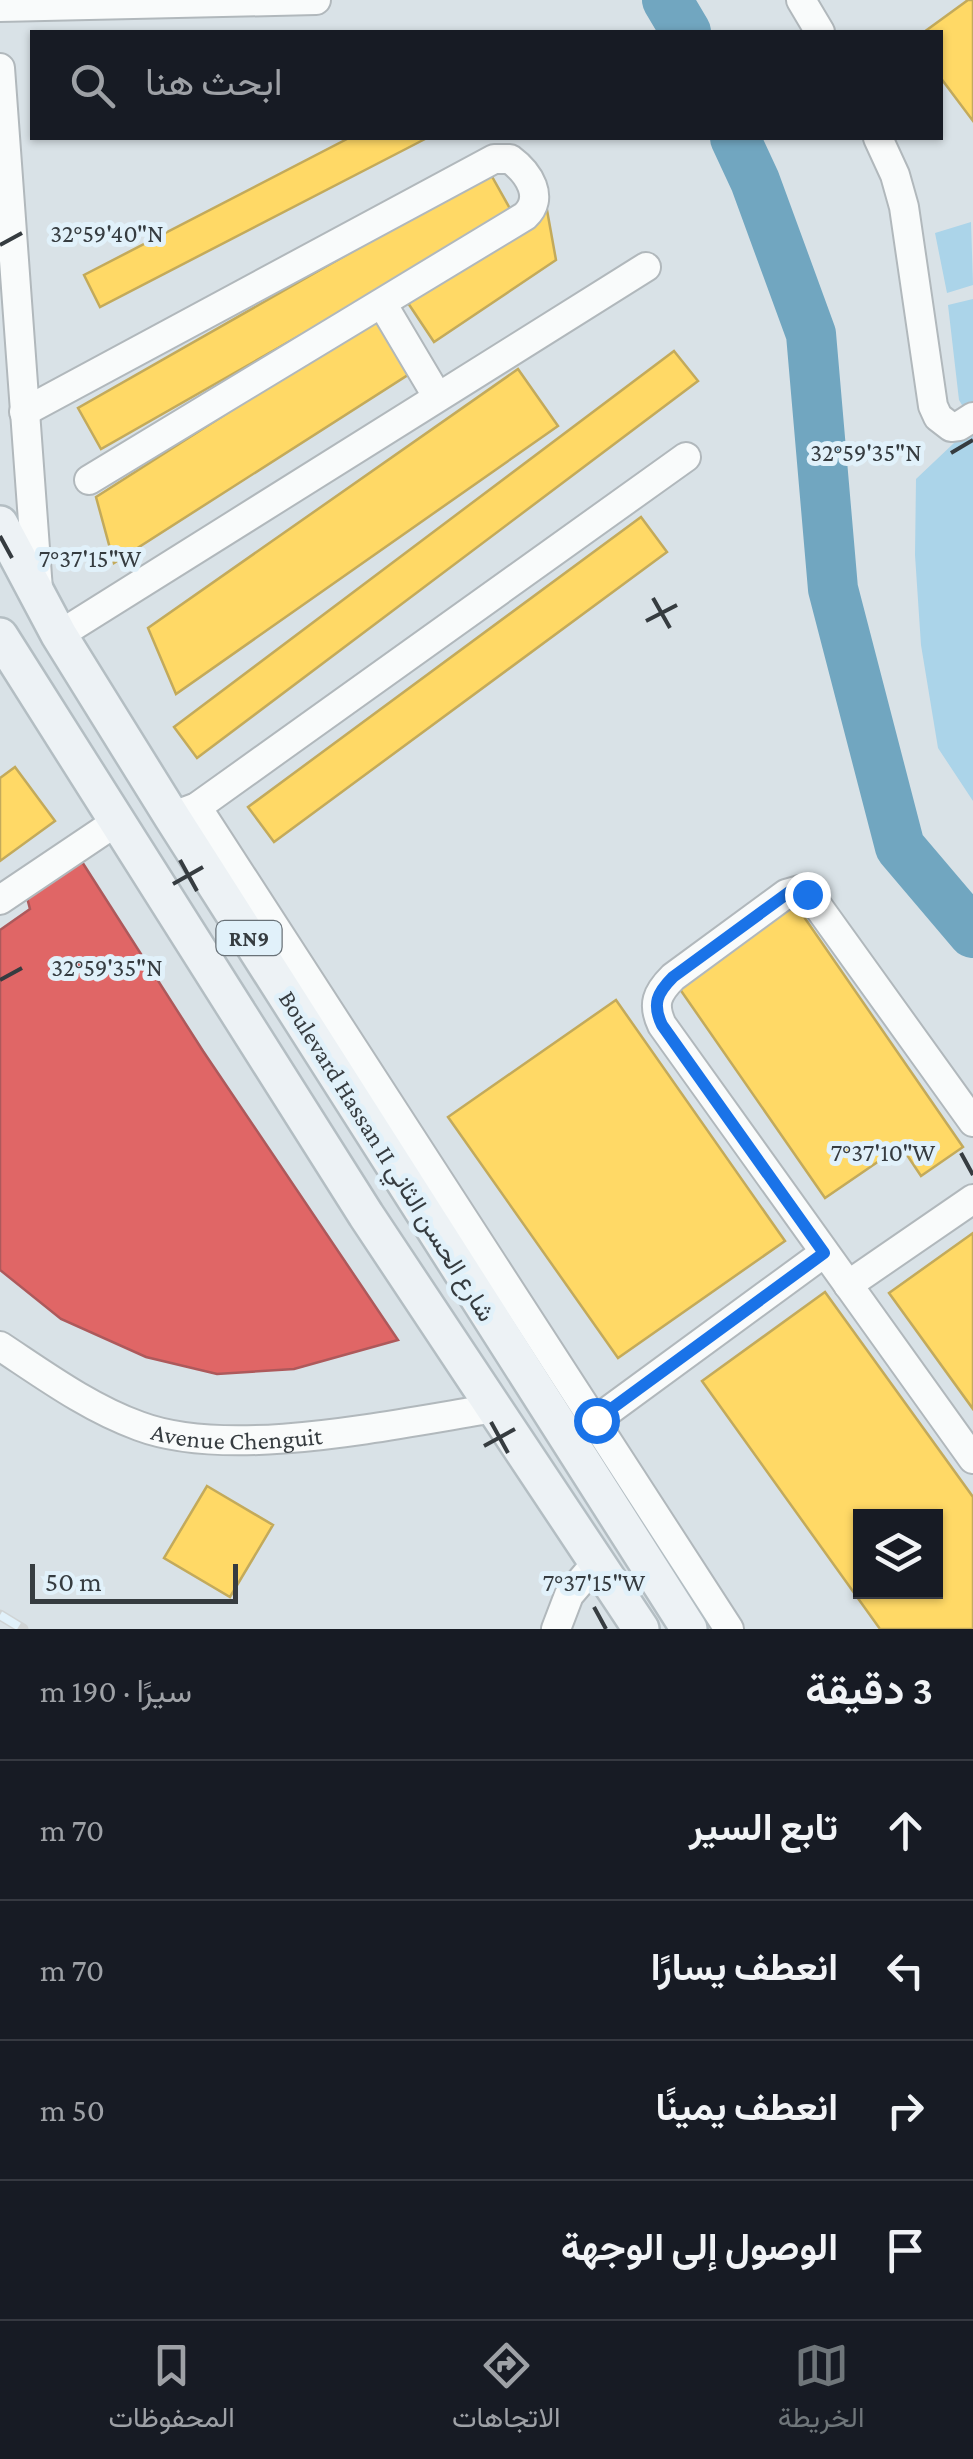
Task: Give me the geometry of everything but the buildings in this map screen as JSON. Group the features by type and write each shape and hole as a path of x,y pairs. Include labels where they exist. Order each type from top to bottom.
{"main road":[{"name":"Boulevard Hassan II شارع الحسن الثاني","path":"0,524 59,635 184,812 690,1629"},
{"name":"Boulevard Hassan II شارع الحسن الثاني","path":"0,636 366,1215 642,1629"}],"street":[{"path":"0,7 316,0"},
{"path":"801,0 819,30"},
{"path":"0,68 39,597"},
{"path":"879,140 902,195 932,406 938,417 951,426 959,426 973,416"},
{"path":"24,412 494,159 501,157 518,165 532,187 532,210 383,305 88,480"},
{"path":"59,635 646,267"},
{"path":"383,305 438,396"},
{"path":"686,458 184,812 596,1420 728,1629"},
{"path":"0,900 116,822"},
{"path":"973,1122 804,892 796,889 786,894 673,977 655,1001 662,1025 973,1459"},
{"path":"848,1285 973,1198"},
{"path":"596,1420 824,1253"},
{"name":"Avenue Chenguit","path":"0,1346 102,1410 142,1428 179,1437 230,1442 265,1439 496,1408"},
{"path":"556,1629 570,1596 598,1561"}],"shaded area":[{"path":"971,222 973,285 947,293 935,233"},
{"path":"973,299 973,404 969,406 959,400 948,305"},
{"path":"973,425 973,801 938,748 921,645 915,555 916,479"}],"waterway":[{"path":"667,0 685,30"},
{"path":"736,140 811,334 833,589 900,847 973,933"}],"railway":[{"path":"0,1615 23,1629"}],"route":[{"path":"596,1420 824,1253 662,1025 655,1001 673,977 792,890 807,894"}]}
